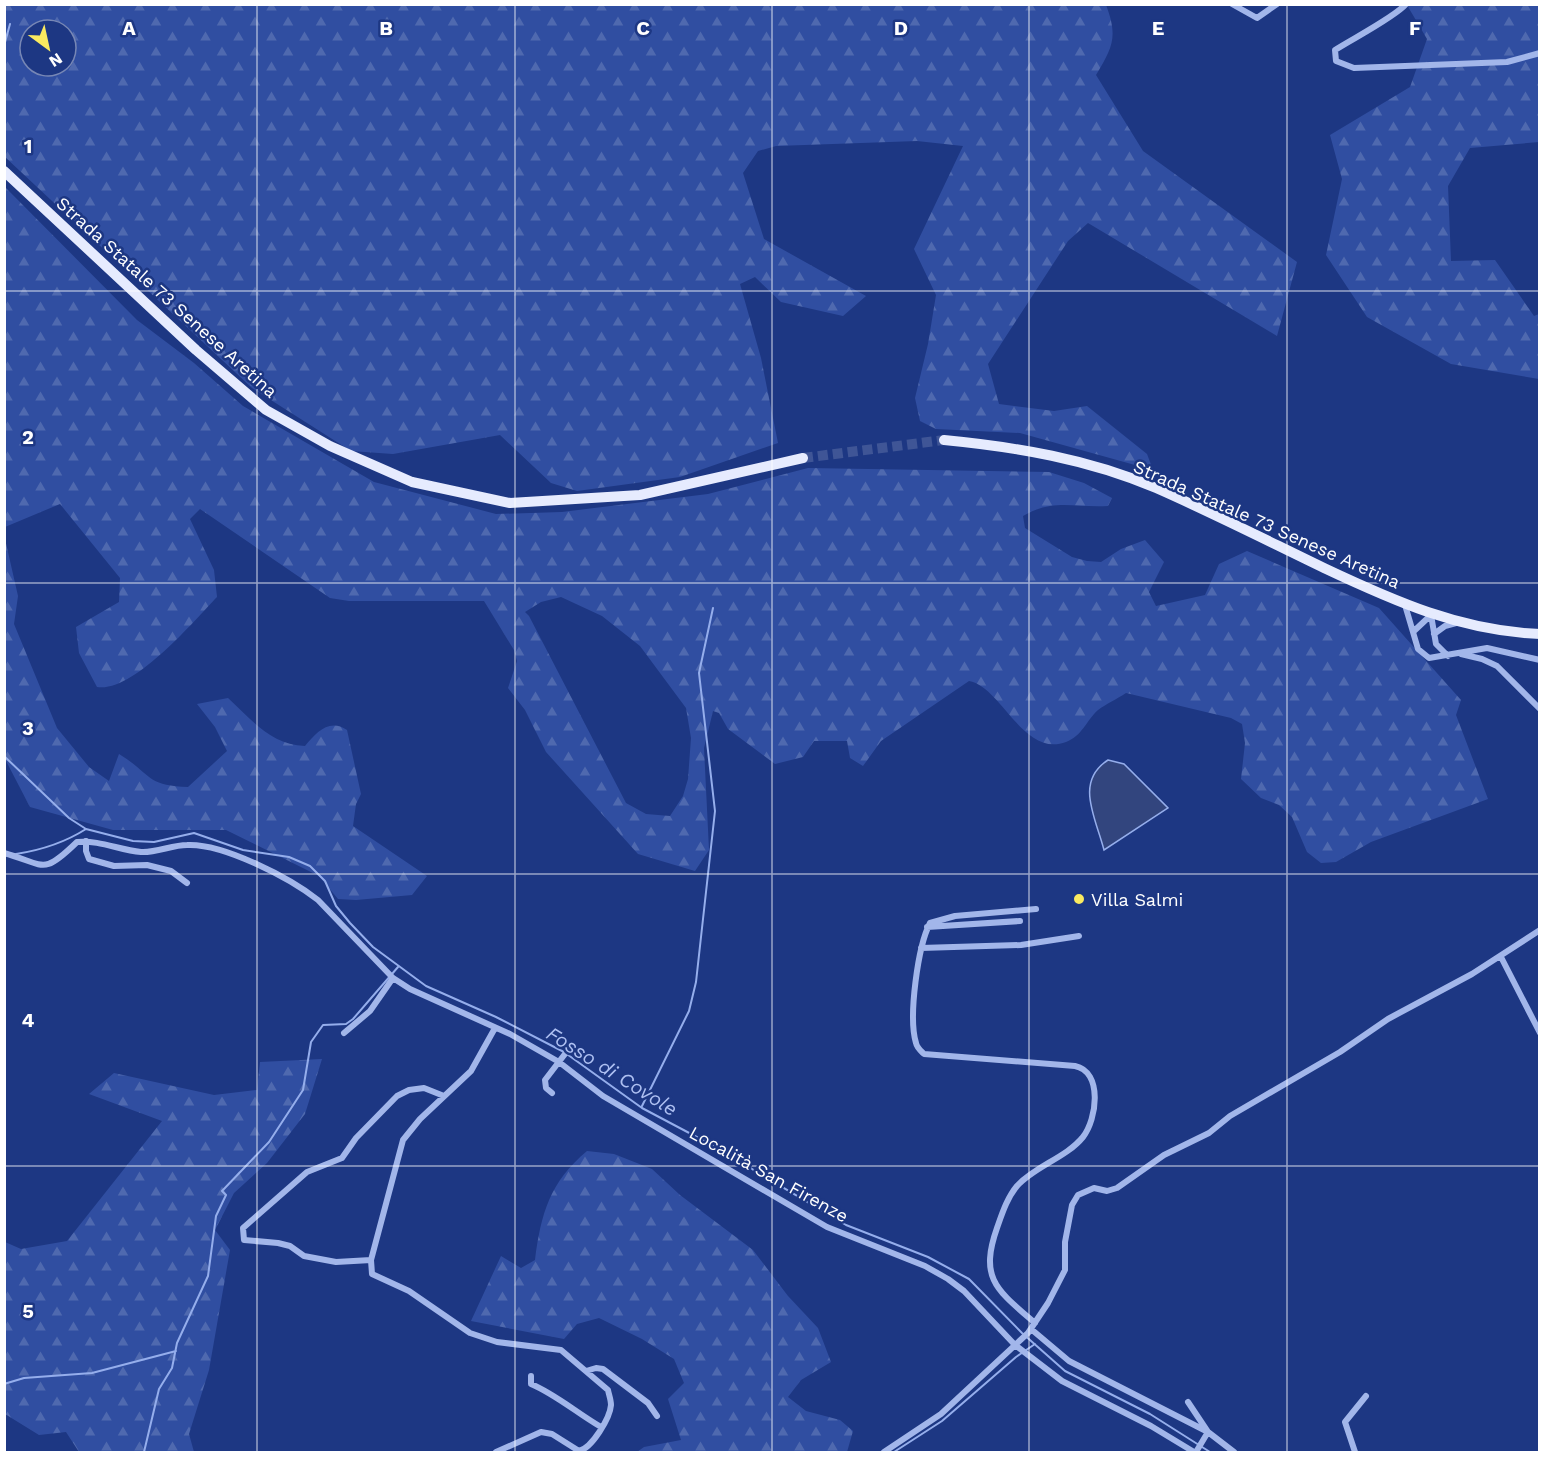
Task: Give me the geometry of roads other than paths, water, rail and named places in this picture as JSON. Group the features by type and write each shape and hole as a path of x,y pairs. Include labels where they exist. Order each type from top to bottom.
{"main road":[{"name":"Strada Statale 73 Senese Aretina","path":"4,171 187,342 266,410 330,446 412,482 510,502 640,495 803,458"},
{"name":"Strada Statale 73 Senese Aretina","path":"944,440 1007,447 1078,461 1154,487 1404,605 1456,623 1511,633 1539,634"}],"street":[{"path":"1232,4 1257,18 1277,4"},
{"path":"1406,4 1399,13 1379,21 1335,50 1335,61 1354,68 1507,62 1539,53"},
{"path":"1404,605 1414,631 1415,642 1424,655 1438,658 1487,648 1539,660"},
{"path":"1414,631 1431,615"},
{"path":"1431,615 1436,644 1448,656"},
{"path":"1434,634 1445,626 1456,623"},
{"path":"1460,654 1482,659 1497,666 1539,709"},
{"path":"4,853 38,866 58,860 77,842 86,841 89,859 114,866 147,865 171,871 187,883"},
{"name":"Località San Firenze","path":"86,841 142,852 190,844 247,859 311,895 393,978 424,997 561,1059 603,1096 827,1227 925,1266 948,1279 964,1291 1034,1361 1062,1381 1152,1425 1196,1451"},
{"path":"1036,909 955,916 930,922 921,948 914,1031 916,1046 924,1054 1075,1066 1089,1074 1093,1084 1094,1099 1084,1135 1018,1185 1004,1210 993,1241 989,1270 994,1281 1031,1328 1069,1360 1208,1432 1234,1452"},
{"path":"927,927 1020,921"},
{"path":"884,1452 941,1414 1018,1345 1031,1328 1065,1270 1065,1242 1072,1205 1078,1195 1094,1188 1107,1191 1117,1188 1164,1155 1209,1133 1230,1116 1340,1052 1388,1019 1502,957 1539,930"},
{"path":"921,948 1021,945 1079,936"},
{"path":"1502,957 1539,1033"},
{"path":"344,1033 370,1011 393,978"},
{"path":"495,1028 471,1071 460,1084 444,1096 404,1140 371,1260 372,1274 409,1291 470,1333 497,1342 561,1350 608,1390 610,1408 601,1427 594,1441 579,1451 552,1434 541,1432 496,1452"},
{"path":"552,1093 546,1088 545,1080 568,1050"},
{"path":"371,1260 336,1262 304,1256 290,1246 244,1240 243,1228 307,1172 342,1158 356,1138 397,1096 409,1090 424,1088 444,1096"},
{"path":"586,1371 596,1368 603,1370 648,1403 657,1416"},
{"path":"531,1376 531,1384 550,1392 562,1404 601,1427"},
{"path":"1355,1452 1345,1422 1366,1396"},
{"path":"1188,1402 1208,1432"},
{"path":"1196,1451 1208,1432"}],"waterway":[{"path":"4,46 10,24"},
{"path":"642,1106 689,1011 696,982 715,811 699,673 713,608"},
{"name":"Fosso di Covole","path":"4,756 69,818 86,829 133,841 154,842 194,833 243,850 289,857 310,866 325,881 336,906 373,947 426,986 496,1017 564,1052 642,1108 710,1144 846,1225 928,1257 969,1279 1022,1333 1065,1371 1150,1414 1210,1452"},
{"path":"16,854 52,845 86,829"},
{"path":"144,1452 159,1389 172,1368 177,1343 208,1276 216,1216 226,1195 222,1191 269,1142 303,1090 311,1042 323,1025 346,1024 353,1019 398,967"},
{"path":"894,1452 942,1421 1016,1357 1035,1344"},
{"path":"4,1384 24,1378 92,1373 176,1351"}],"tunnel":[{"path":"803,458 944,440"}],"place":[{"name":"Villa Salmi","path":"1079,899"}]}
